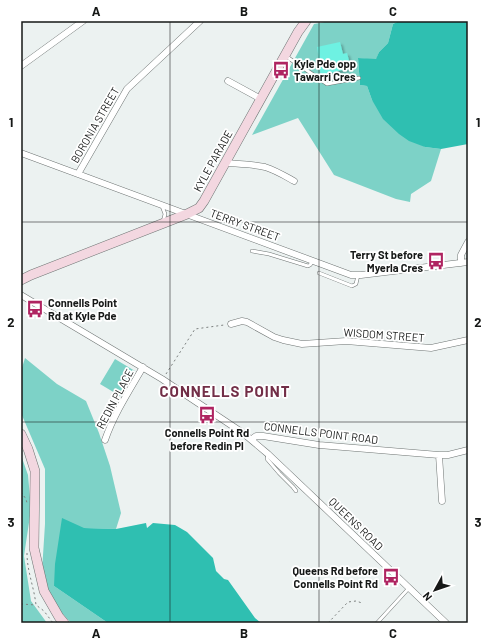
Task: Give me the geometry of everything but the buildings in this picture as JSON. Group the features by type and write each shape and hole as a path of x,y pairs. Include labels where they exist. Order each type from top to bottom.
{"street":[{"path":"21,66 83,21"},
{"name":"BORONIA STREET","path":"78,174 127,89 200,21"},
{"name":"KYLE PARADE","path":"21,280 161,225 199,208 226,163 298,32 306,21"},
{"path":"228,81 261,99"},
{"name":"TERRY STREET","path":"21,153 351,274 358,275 468,262"},
{"path":"226,163 266,167 294,181"},
{"path":"461,263 461,254 468,242"},
{"name":"CONNELLS POINT ROAD","path":"21,295 143,367 252,439 256,436 263,436 319,445 439,455 448,455 468,450"},
{"name":"WISDOM STREET","path":"231,324 242,321 247,322 262,331 283,340 302,344 346,341 431,348 468,340"},
{"name":"REDIN PLACE","path":"105,440 115,415 143,367"},
{"path":"21,434 28,449 35,471 34,548 44,592 64,623"},
{"name":"QUEENS ROAD","path":"252,439 446,623"},
{"path":"439,455 442,501"}],"lane":[{"path":"285,56 327,84 359,78"},
{"path":"161,225 164,216 162,205"},
{"path":"252,251 269,254 308,266 313,261"},
{"path":"319,272 352,286 356,284 358,275"},
{"path":"268,454 267,459 294,487 296,491"},
{"path":"377,623 409,588"}],"path":[{"path":"166,374 195,329 231,324"},
{"path":"328,623 348,602 356,601 362,603"},
{"path":"21,604 36,605"}],"shaded area":[{"path":"330,21 399,21 393,24 388,43 379,52 376,60 358,58 360,85 367,86 372,100 425,147 441,149 431,181 411,194 410,202 396,199 334,175 298,118 252,135 314,24"},
{"path":"399,21 468,21 468,144 441,149 425,147 409,141 383,119 372,100 367,86 360,85 358,58 376,59 379,52 388,43 393,24"},
{"path":"25,358 57,384 86,401 110,466 121,513 116,529 84,528 54,586 108,623 71,623 61,612 46,589 42,571 45,524 45,469 21,413 21,371"},
{"path":"115,359 135,371 120,396 100,384"},
{"path":"21,455 28,475 31,509 24,556 31,601 47,623 21,623"},
{"path":"62,518 84,528 116,529 146,523 147,528 153,523 175,525 187,532 213,558 216,571 224,579 228,580 255,618 261,623 108,623 54,586 55,564"}],"place":[{"name":"Kyle Pde opp Tawarri Cres","path":"281,70"},
{"name":"Terry St before Myerla Cres","path":"436,261"},
{"name":"Connells Point Rd at Kyle Pde","path":"35,309"},
{"name":"Connells Point Rd before Redin Pl","path":"207,415"},
{"name":"Queens Rd before Connells Point Rd","path":"391,577"}],"district":[{"name":"CONNELLS POINT","path":"225,392"}]}
